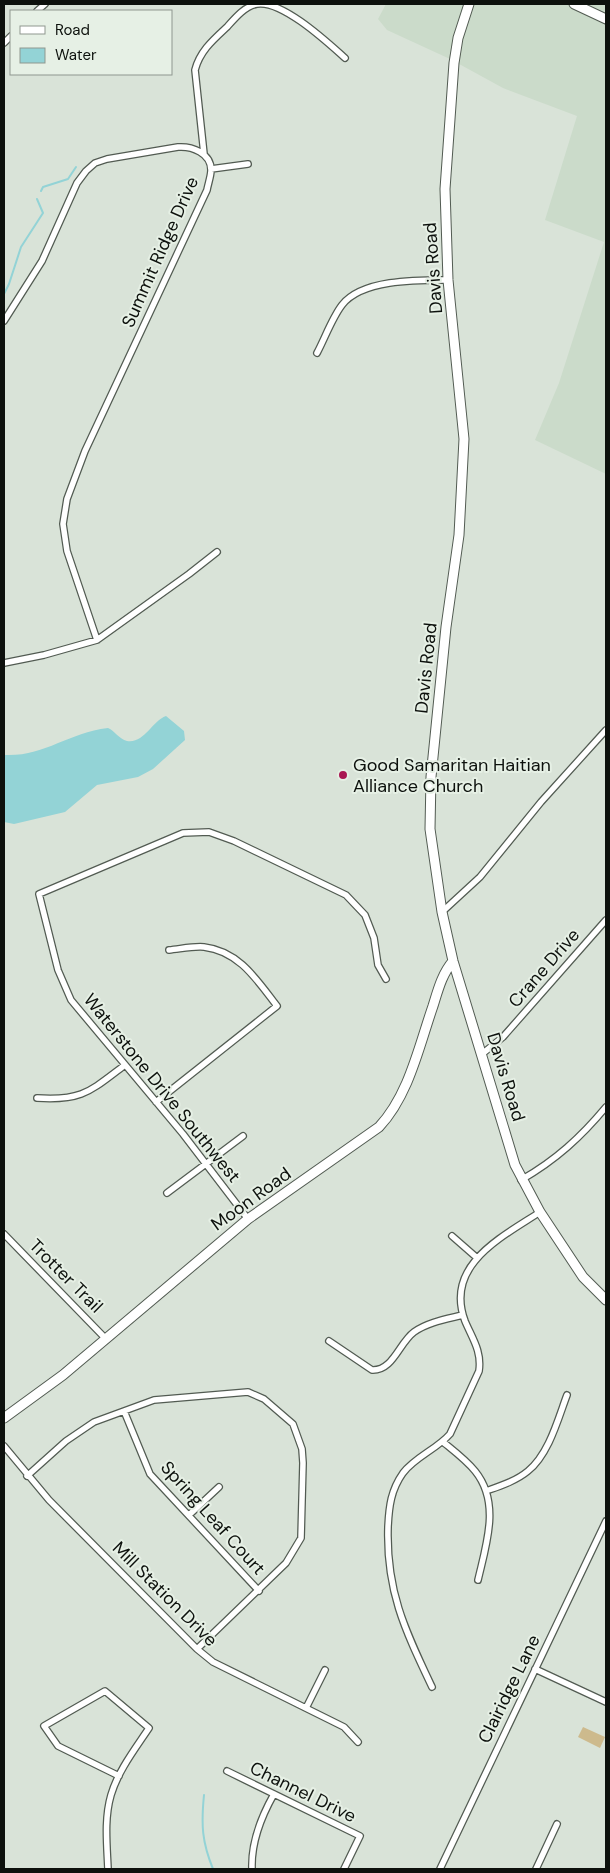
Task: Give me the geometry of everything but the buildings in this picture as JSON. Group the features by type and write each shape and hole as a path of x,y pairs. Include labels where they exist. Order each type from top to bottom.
{"street":[{"path":"204,154 195,70 198,58 209,44 248,7 258,4 268,5 281,10 310,29 345,58"},
{"name":"Davis Road","path":"468,4 458,38 451,97 445,190 448,280 464,439 459,535 446,627 431,777 430,829 442,912 454,961 521,1180 583,1277 606,1300"},
{"path":"574,4 606,19"},
{"name":"Summit Ridge Drive","path":"4,321 42,261 78,182 90,167 107,158 178,147 187,146 204,154 211,169 207,190 86,451 68,499 63,524 67,551 97,640"},
{"path":"211,169 248,164"},
{"path":"317,353 342,304 355,294 395,281 448,280"},
{"path":"4,663 44,655 97,640 217,552"},
{"path":"442,912 480,877 541,802 606,730"},
{"name":"Waterstone Drive Southwest","path":"248,1219 156,1102 71,1000 58,970 39,894 183,833 209,832 346,895 365,916 374,938 378,965 386,979"},
{"name":"Crane Drive","path":"482,1054 503,1037 606,920"},
{"path":"156,1102 277,1006 246,967 227,953 204,947 170,950"},
{"name":"Moon Road","path":"4,1418 63,1375 248,1219 368,1137 389,1118 405,1087 442,979 454,961"},
{"path":"37,1098 63,1100 86,1093 126,1066"},
{"path":"521,1180 547,1165 573,1144 606,1106"},
{"path":"167,1193 243,1136"},
{"path":"432,1687 402,1620 391,1585 388,1533 392,1492 404,1472 435,1446 443,1442 457,1420 476,1379 480,1362 477,1346 463,1315 461,1293 464,1278 476,1257 492,1243 540,1212"},
{"name":"Trotter Trail","path":"4,1234 106,1338"},
{"path":"452,1236 476,1257"},
{"path":"328,1341 372,1370 379,1370 388,1365 408,1338 415,1332 427,1325 463,1315"},
{"path":"27,1476 66,1441 94,1422 154,1400 248,1392 264,1399 293,1424 302,1449 303,1463 301,1538 286,1563 197,1649"},
{"path":"486,1491 518,1478 538,1461 548,1442 567,1395"},
{"name":"Spring Leaf Court","path":"124,1411 150,1474 259,1591"},
{"path":"443,1442 473,1469 486,1491 489,1505 489,1535 478,1580"},
{"name":"Mill Station Drive","path":"4,1446 27,1476 197,1649 213,1662 344,1727 358,1742"},
{"path":"189,1515 219,1486"},
{"name":"Clairidge Lane","path":"440,1869 606,1521"},
{"path":"535,1669 606,1702"},
{"path":"306,1708 325,1670"},
{"path":"108,1869 106,1832 111,1795 127,1760 150,1728 105,1691 44,1726 58,1746 119,1776"},
{"name":"Channel Drive","path":"227,1771 360,1836 344,1869"},
{"path":"252,1869 252,1854 263,1813 274,1794"},
{"path":"536,1869 557,1824"}],"shaded area":[{"path":"386,4 606,4 606,474 535,440 559,383 604,242 545,220 577,116 503,88 450,59 387,30 378,19"},
{"path":"583,1727 605,1737 600,1748 578,1737"}],"water":[{"path":"166,716 184,731 185,740 153,769 138,777 97,785 65,812 14,824 4,822 4,755 18,755 44,749 80,735 108,728 124,740 133,741 143,736 156,722"}],"waterway":[{"path":"41,191 43,187 68,179 76,167"},
{"path":"4,294 21,247 43,213 37,199"},
{"path":"204,1795 203,1833 213,1869"}],"place":[{"name":"Good Samaritan Haitian Alliance Church","path":"343,775"}]}
